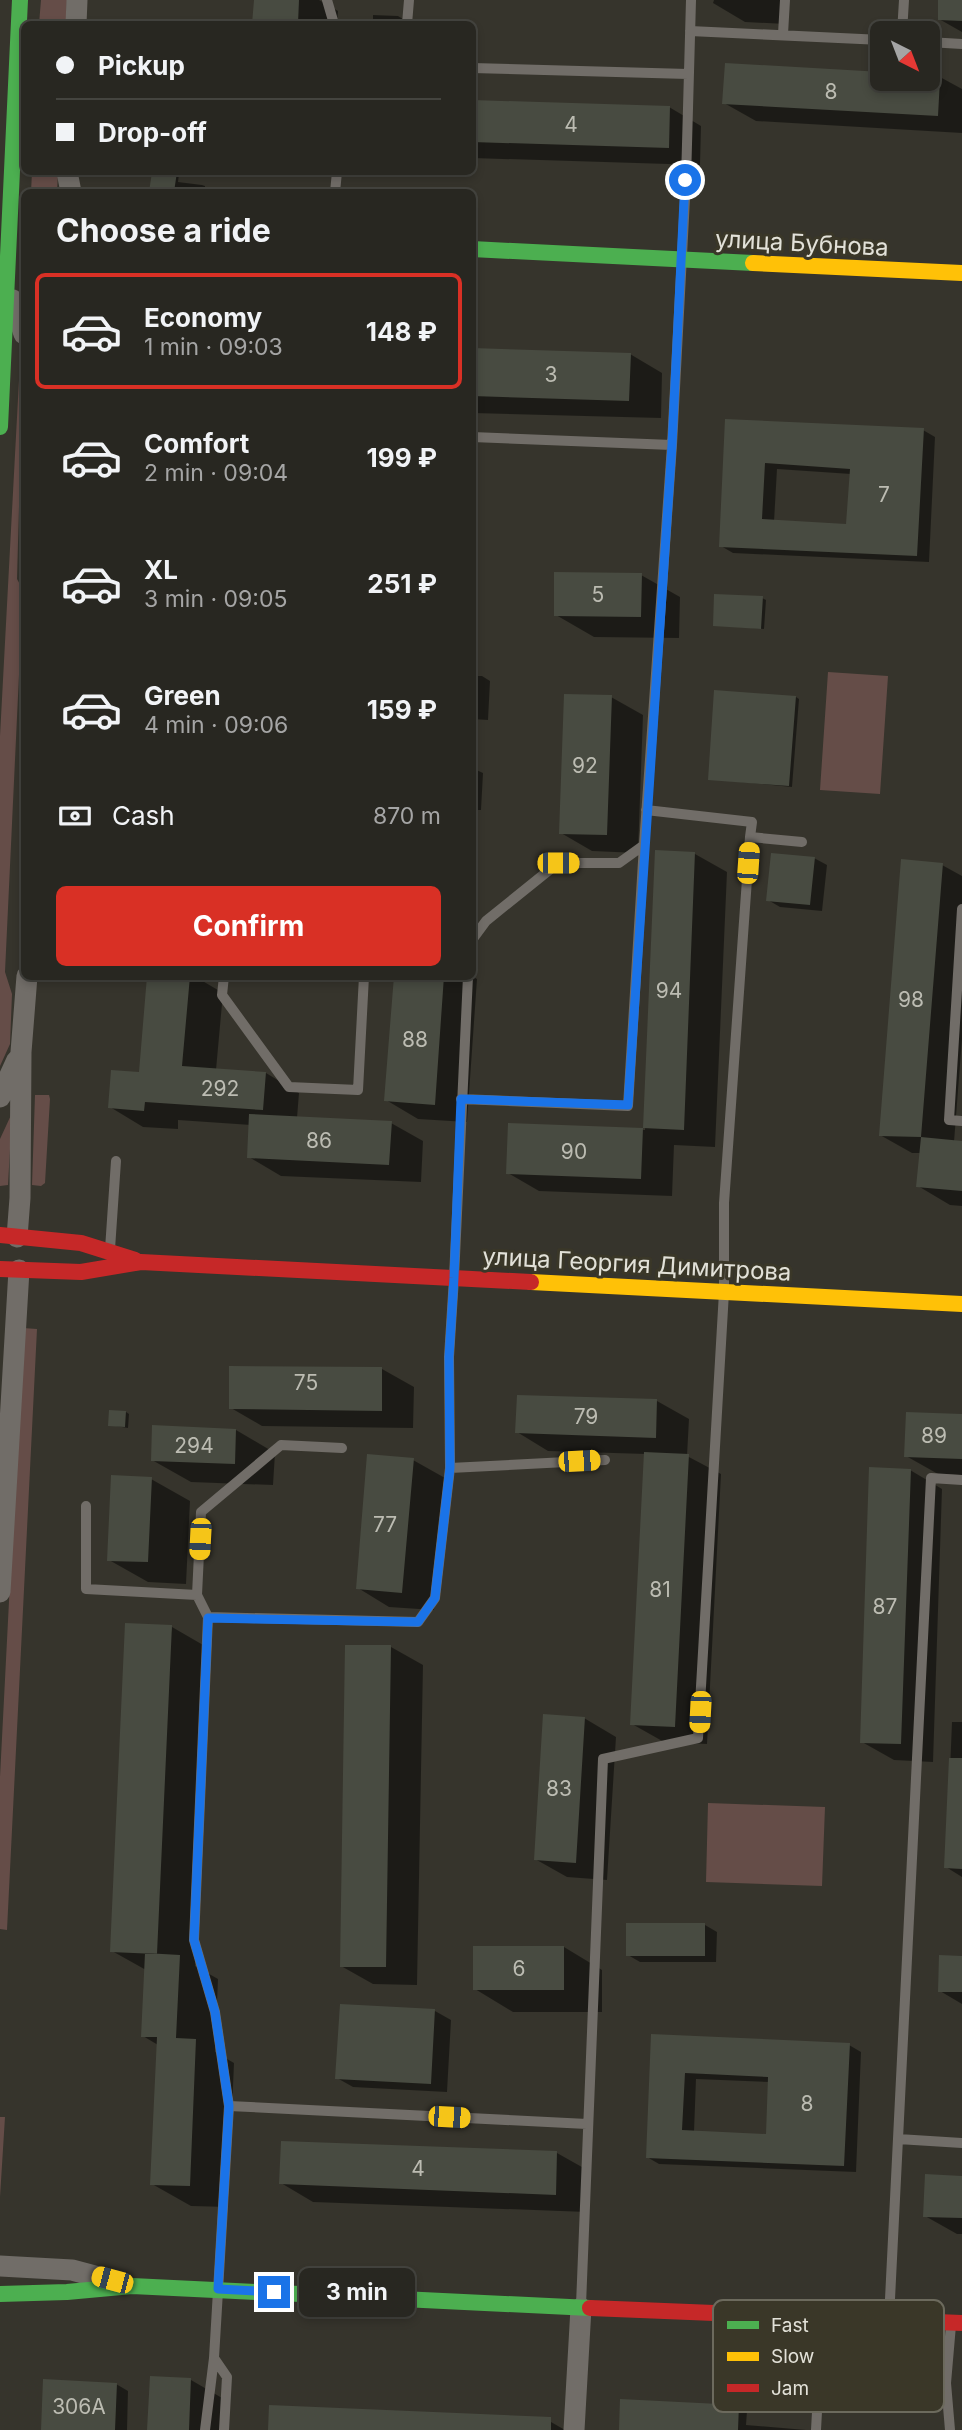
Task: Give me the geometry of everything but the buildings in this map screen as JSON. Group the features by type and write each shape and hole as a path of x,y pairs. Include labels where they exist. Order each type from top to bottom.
{"main road":[{"path":"0,427 20,0"},
{"name":"улица Бубнова","path":"476,249 962,273"},
{"name":"улица Георгия Димитрова","path":"8,1236 81,1243 141,1262"},
{"name":"улица Георгия Димитрова","path":"10,1270 81,1272 141,1262 962,1304"},
{"path":"0,2294 132,2286 713,2313"}],"street":[{"path":"76,21 77,0"},
{"path":"7,284 21,325"},
{"path":"8,1236 20,1198 21,1052 27,980"},
{"path":"0,1097 21,1052"},
{"path":"0,1591 10,1270"},
{"path":"0,2266 72,2270 132,2286"},
{"path":"574,2430 581,2308"}],"lane":[{"path":"327,0 333,21"},
{"path":"407,21 409,0"},
{"path":"461,1099 628,1105 672,445 691,0"},
{"path":"783,34 785,0"},
{"path":"903,21 904,0"},
{"path":"690,31 870,39"},
{"path":"940,43 962,44"},
{"path":"476,68 688,74"},
{"path":"476,438 672,445"},
{"path":"581,2308 603,1759 698,1738 724,1292 724,1203 752,822 646,810"},
{"path":"750,837 802,842"},
{"path":"476,935 486,921 558,863 619,863 644,845"},
{"path":"962,911 949,1120 962,1121"},
{"path":"224,980 222,995 289,1087 358,1090 364,980"},
{"path":"208,1618 418,1622 435,1598 450,1468 449,1357 468,980"},
{"path":"110,1252 116,1161"},
{"path":"205,2430 215,2358 229,2106 215,2012 194,1940 208,1618 197,1595 201,1511 281,1445 342,1448"},
{"path":"450,1468 605,1460"},
{"path":"890,2300 931,1478 962,1479"},
{"path":"86,1506 86,1589 197,1595"},
{"path":"229,2106 587,2124"},
{"path":"898,2139 962,2143"},
{"path":"950,2430 946,2383 956,2323"},
{"path":"215,2358 227,2377 225,2430"},
{"path":"816,2430 817,2412"}],"shaded area":[{"path":"41,0 67,0 66,21 39,21"},
{"path":"32,175 58,175 57,189 31,189"},
{"path":"20,361 21,471 17,579 21,586 21,632 5,972 12,994 10,1044 0,1066 0,736"},
{"path":"828,672 888,676 880,794 820,790"},
{"path":"35,1095 49,1095 50,1099 45,1183 41,1186 32,1185"},
{"path":"12,1113 8,1185 0,1186 0,1139"},
{"path":"23,1328 37,1329 7,1930 0,1929 0,1777"},
{"path":"708,1803 825,1807 822,1886 706,1882"},
{"path":"0,2117 5,2117 0,2197"}],"traffic: fast":[{"path":"0,427 20,0"},
{"path":"476,249 753,263"},
{"path":"0,2294 132,2286 590,2308"}],"traffic: slow":[{"path":"753,263 962,273"},
{"path":"531,1282 962,1304"}],"traffic: jam":[{"path":"0,1235 81,1243 135,1260"},
{"path":"0,1269 81,1272 141,1262 531,1282"},
{"path":"590,2308 713,2313"},
{"path":"944,2322 962,2323"}],"route":[{"path":"274,2292 218,2289 229,2106 215,2012 194,1940 208,1618 418,1622 435,1598 450,1468 449,1357 461,1099 628,1105 672,445 685,180"}]}
